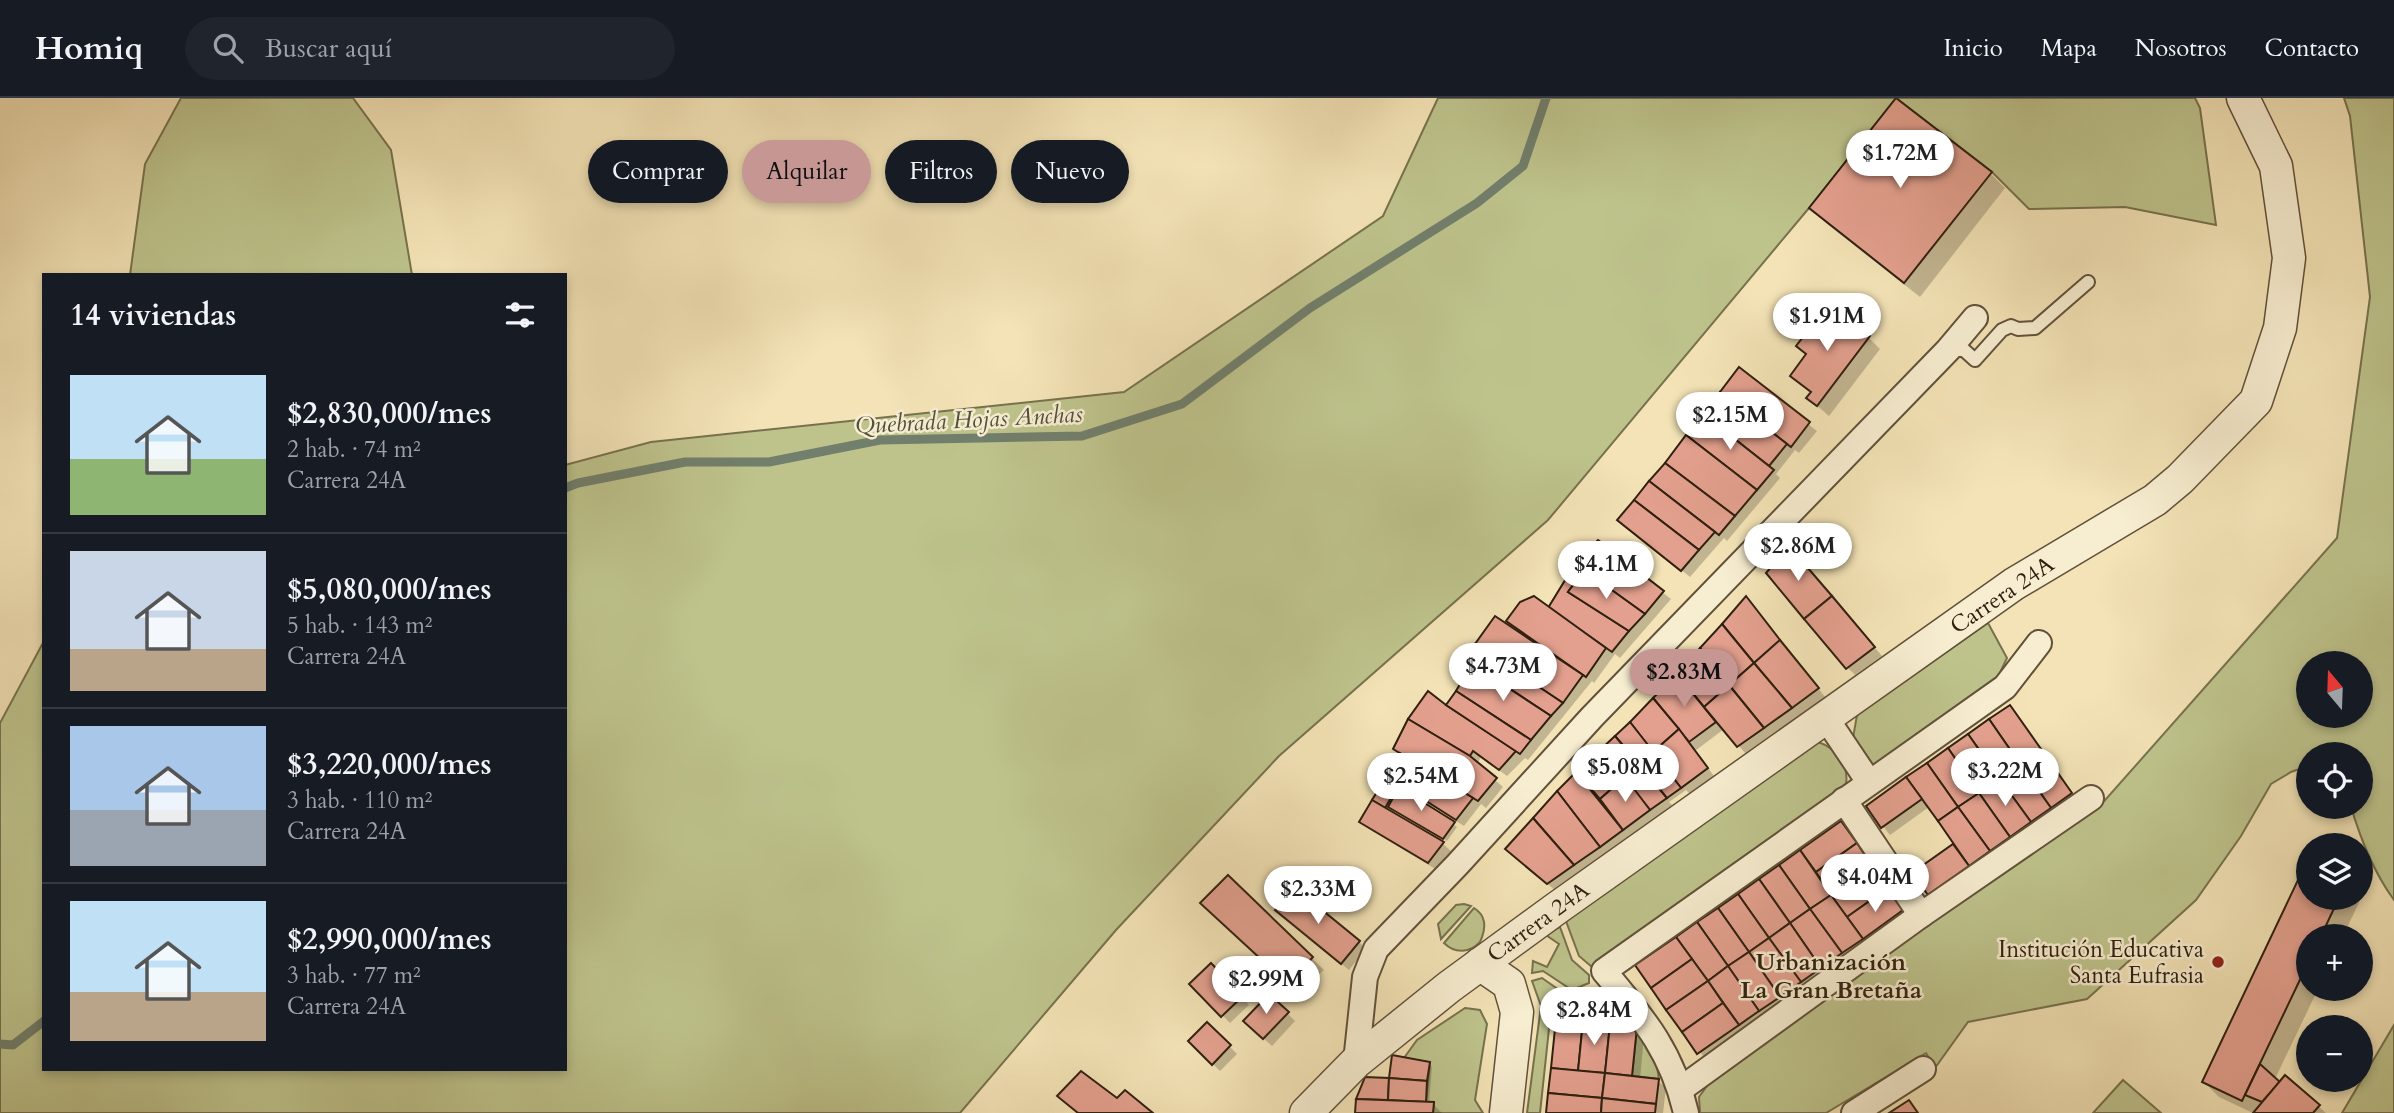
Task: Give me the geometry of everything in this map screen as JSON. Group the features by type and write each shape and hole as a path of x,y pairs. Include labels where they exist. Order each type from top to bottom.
{"street":[{"name":"Carrera 24A","path":"1306,1113 1356,1062 1480,964 2014,584 2155,500 2180,479 2256,401 2280,328 2289,258 2276,166 2243,98"},
{"path":"1356,1062 1365,977 1376,949 1592,717 1948,350 1975,318"},
{"path":"1686,1113 1681,1089 1664,1048 1648,1023 1604,971 2005,687 2039,643"},
{"path":"1826,718 1869,782"},
{"path":"1681,1089 1921,915 2091,798"},
{"path":"1844,800 1921,915"},
{"name":"Carrera 24A","path":"1480,964 1509,984 1517,1012 1506,1113"},
{"path":"1854,1113 1923,1069"}],"lane":[{"path":"1948,350 1964,350 1975,360 2002,330 2011,326 2018,329 2035,328 2088,282"}],"green space":[{"path":"181,98 353,98 391,150 412,273 130,273 145,164"},
{"path":"1438,98 1896,98 1809,208 1548,520 1279,756 1116,930 960,1113 0,1113 0,723 42,645 42,1071 567,1071 567,464 651,442 1124,392 1383,216"},
{"path":"1896,98 2195,98 2200,108 2216,225 2125,207 2029,209 1992,172"},
{"path":"2344,98 2394,98 2394,900 2373,865 2373,833 2360,833 2355,819 2373,819 2373,742 2296,742 2296,770 2271,784 2241,836 2196,900 2087,999 1968,1022 1935,1068 1926,1053 1826,1113 1700,1113 1699,1097 1717,1072 1926,923 2099,807 2337,538 2370,297 2350,116"},
{"path":"1988,623 2007,658 1996,681 1873,765 1853,738 1857,715"},
{"path":"1818,742 1830,748 1840,758 1845,770 1846,784 1592,967 1579,956 1566,921"},
{"path":"1456,905 1471,906 1441,939 1438,924"},
{"path":"1474,908 1484,923 1480,942 1462,951 1448,947 1444,943"},
{"path":"1560,927 1572,960 1589,975 1589,983 1572,990 1543,971 1532,973 1533,961 1547,967 1559,944 1546,935"},
{"path":"1542,978 1572,999 1593,991 1614,1001 1607,1014 1551,1010 1540,1113 1527,1113 1541,1006 1532,981"},
{"path":"1465,1008 1480,1010 1487,1024 1475,1100 1483,1113 1433,1113 1434,1103 1426,1102 1430,1062 1404,1058 1417,1040"},
{"path":"2394,1025 2394,1113 2342,1113 2354,1092 2373,1092 2373,1061"},
{"path":"1637,1027 1655,1054 1659,1079 1632,1076"},
{"path":"2123,1080 2161,1113 2093,1113"}],"building":[{"path":"1896,98 1992,172 1904,283 1809,208"},
{"path":"1828,305 1870,336 1817,406 1806,398 1811,392 1790,376 1806,354 1796,346"},
{"path":"1739,367 1810,422 1791,447 1720,392"},
{"path":"1720,392 1787,444 1769,466 1703,414"},
{"path":"1703,414 1774,470 1757,490 1686,435"},
{"path":"1686,435 1757,490 1735,516 1665,463"},
{"path":"1665,463 1735,516 1719,535 1649,481"},
{"path":"1649,481 1715,532 1699,550 1634,500"},
{"path":"1634,500 1699,550 1681,571 1617,520"},
{"path":"1598,540 1664,591 1645,614 1575,564"},
{"path":"1789,546 1832,596 1804,619 1766,573"},
{"path":"1575,564 1584,570 1568,592 1629,631 1612,652 1548,608"},
{"path":"1584,570 1645,614 1629,631 1568,592"},
{"path":"1534,596 1606,648 1586,677 1506,621 1520,602"},
{"path":"1746,596 1780,640 1754,663 1722,624"},
{"path":"1832,596 1875,647 1846,669 1804,619"},
{"path":"1495,616 1583,675 1563,703 1475,644"},
{"path":"1722,624 1754,663 1729,685 1700,648"},
{"path":"1780,640 1819,688 1792,708 1754,663"},
{"path":"1475,644 1563,703 1551,716 1465,659"},
{"path":"1700,648 1729,685 1704,707 1677,674"},
{"path":"1754,663 1792,708 1764,728 1729,685"},
{"path":"1472,664 1551,716 1531,740 1456,691"},
{"path":"1677,674 1716,722 1689,742 1653,698"},
{"path":"1729,685 1764,728 1737,747 1704,707"},
{"path":"1428,691 1516,751 1499,770 1473,751 1470,756 1408,719"},
{"path":"1456,691 1531,740 1520,754 1446,705"},
{"path":"1653,698 1679,729 1653,752 1630,722"},
{"path":"2010,705 2041,749 2020,764 1989,719"},
{"path":"1408,719 1470,756 1497,778 1478,801 1393,749"},
{"path":"1989,719 2020,764 1999,778 1968,734"},
{"path":"1630,722 1659,759 1645,771 1615,736"},
{"path":"1679,729 1708,768 1681,788 1653,752"},
{"path":"1968,734 1999,778 1979,793 1948,748"},
{"path":"1615,736 1667,798 1650,810 1600,750"},
{"path":"1948,748 1979,793 1958,807 1927,763"},
{"path":"2041,749 2072,793 2051,808 2020,764"},
{"path":"1600,750 1625,777 1600,799 1576,772"},
{"path":"1400,753 1473,798 1456,820 1387,776"},
{"path":"1659,759 1681,788 1667,798 1645,771"},
{"path":"1927,763 1958,807 1938,821 1906,777"},
{"path":"2020,764 2051,808 2031,822 1999,778"},
{"path":"1576,772 1623,830 1600,847 1557,791"},
{"path":"1387,776 1399,784 1385,808 1372,800"},
{"path":"1625,777 1650,810 1623,830 1600,799"},
{"path":"1906,777 1922,799 1881,828 1866,806"},
{"path":"1999,778 2031,822 2010,837 1979,793"},
{"path":"1399,787 1455,822 1443,839 1388,807"},
{"path":"1557,791 1600,847 1574,865 1533,818"},
{"path":"1979,793 2010,837 1990,851 1958,807"},
{"path":"1372,800 1444,842 1428,863 1359,822"},
{"path":"1958,807 1990,851 1969,866 1938,821"},
{"path":"1533,818 1574,865 1547,884 1505,849"},
{"path":"1841,821 1857,843 1816,872 1800,850"},
{"path":"1857,843 1872,866 1831,895 1816,872"},
{"path":"1953,844 1969,866 1928,895 1912,873"},
{"path":"1800,850 1831,895 1810,909 1779,865"},
{"path":"1779,865 1810,909 1790,923 1759,879"},
{"path":"1872,866 1888,888 1847,917 1831,895"},
{"path":"1228,875 1313,957 1303,968 1292,958 1278,975 1200,903"},
{"path":"1759,879 1790,923 1769,938 1738,894"},
{"path":"2296,884 2296,910 2333,910 2327,924 2296,924 2296,988 2242,1101 2202,1082"},
{"path":"1294,887 1360,941 1341,964 1275,910"},
{"path":"1888,888 1903,910 1863,939 1847,917"},
{"path":"1738,894 1769,938 1749,952 1718,908"},
{"path":"1831,895 1863,939 1842,953 1810,909"},
{"path":"1718,908 1749,952 1728,966 1697,922"},
{"path":"1810,909 1842,953 1821,968 1790,923"},
{"path":"1697,922 1728,966 1708,981 1676,937"},
{"path":"1790,923 1821,968 1801,982 1769,938"},
{"path":"1676,937 1692,959 1651,988 1635,965"},
{"path":"1769,938 1801,982 1780,997 1749,952"},
{"path":"1749,952 1780,997 1759,1011 1728,966"},
{"path":"1692,959 1708,981 1666,1010 1651,988"},
{"path":"1211,963 1243,996 1221,1017 1189,984"},
{"path":"1728,966 1759,1011 1739,1025 1708,981"},
{"path":"1708,981 1723,1003 1682,1032 1666,1010"},
{"path":"1269,994 1289,1012 1263,1039 1243,1021"},
{"path":"1723,1003 1739,1025 1697,1054 1682,1032"},
{"path":"1556,1019 1583,1021 1578,1071 1551,1068"},
{"path":"1583,1021 1610,1024 1605,1073 1578,1071"},
{"path":"1207,1022 1231,1045 1212,1065 1188,1041"},
{"path":"1610,1024 1637,1027 1632,1076 1605,1073"},
{"path":"1392,1055 1430,1062 1427,1081 1389,1078"},
{"path":"2260,1064 2280,1082 2262,1102 2245,1095"},
{"path":"1551,1068 1605,1073 1602,1098 1548,1093"},
{"path":"1081,1071 1117,1098 1125,1090 1153,1113 1078,1113 1057,1096"},
{"path":"1605,1073 1659,1079 1656,1104 1602,1098"},
{"path":"2285,1075 2296,1084 2296,1092 2305,1092 2320,1105 2313,1113 2253,1113"},
{"path":"1365,1077 1389,1078 1388,1100 1356,1099"},
{"path":"1389,1078 1427,1081 1426,1102 1388,1100"},
{"path":"1548,1093 1602,1098 1601,1113 1546,1113"},
{"path":"1602,1098 1656,1104 1655,1113 1601,1113"},
{"path":"1356,1099 1434,1102 1433,1113 1355,1113"},
{"path":"1909,1100 1918,1113 1889,1113"}],"waterway":[{"name":"Quebrada Hojas Anchas","path":"567,487 685,462 769,462 880,440 1082,436 1182,404 1310,308 1477,203 1523,166 1546,98"},
{"name":"Quebrada Hojas Anchas","path":"0,1044 13,1045 42,1023"}],"place":[{"name":"Institución Educativa Santa Eufrasia","path":"2218,962"}],"district":[{"name":"Urbanización La Gran Bretaña","path":"1831,976"}]}
